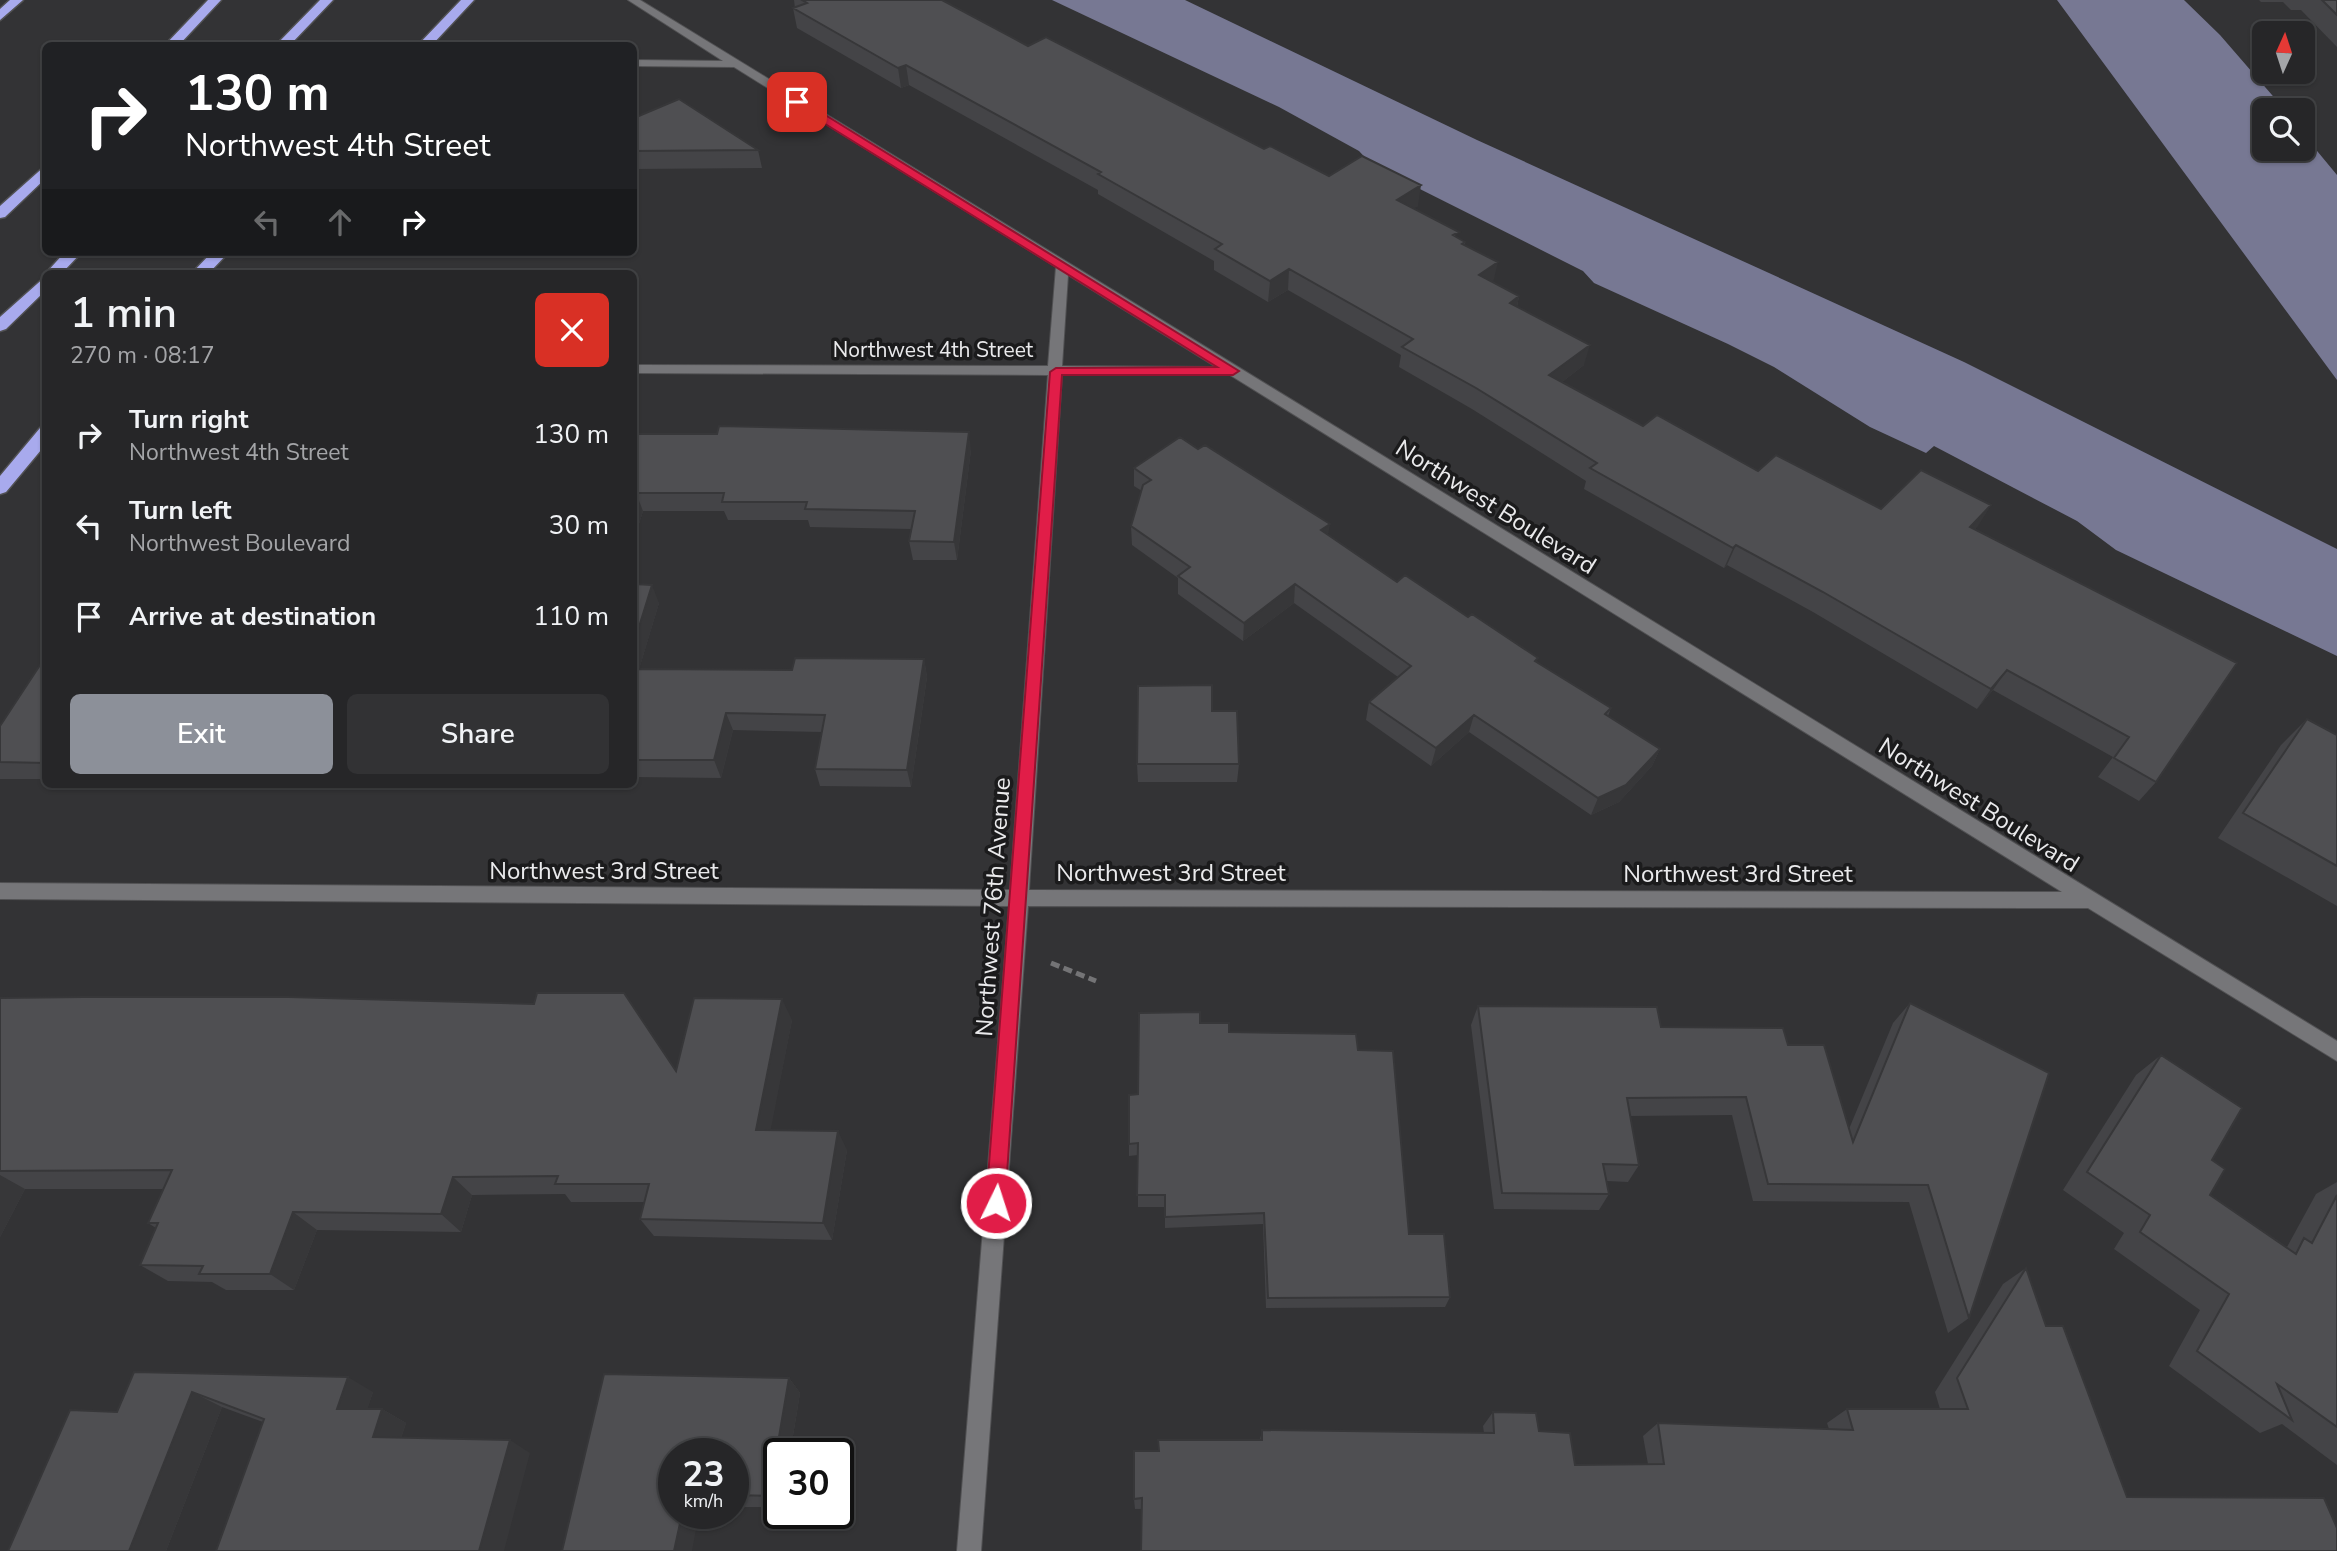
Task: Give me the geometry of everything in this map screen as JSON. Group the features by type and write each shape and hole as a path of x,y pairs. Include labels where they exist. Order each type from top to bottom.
{"highway":[{"path":"0,16 17,0"},
{"path":"174,42 215,0"},
{"path":"285,42 327,0"},
{"path":"427,42 468,0"},
{"path":"0,214 42,173"},
{"path":"56,270 70,256"},
{"path":"203,270 217,256"},
{"path":"0,326 42,285"},
{"path":"0,466 42,434"},
{"path":"0,488 42,436"}],"street":[{"name":"Northwest Boulevard","path":"633,0 2337,1052"},
{"path":"637,63 734,64"},
{"name":"Northwest 76th Avenue","path":"969,1551 1019,898 1062,266"},
{"name":"Northwest 4th Street","path":"637,369 1233,371"},
{"name":"Northwest 3rd Street","path":"0,891 1019,898 2089,900"}],"path":[{"path":"1051,963 1096,981"}],"water":[{"path":"1052,0 1185,0 1477,140 1964,362 2337,549 2337,656 2116,550 2077,521 1934,446 1926,453 1870,427 1774,367 1594,283 1583,271 1372,165 1359,151 1279,107"},
{"path":"2057,0 2184,0 2220,35 2252,72 2252,84 2262,84 2275,98 2252,98 2252,161 2315,161 2315,148 2337,175 2337,380"}],"building":[{"path":"802,0 942,0 1028,46 1046,37 1264,149 1270,146 1329,176 1362,156 1421,185 1397,200 1459,232 1453,235 1465,242 1462,244 1498,262 1479,275 1519,296 1510,303 1590,345 1549,375 1643,426 1657,415 1758,471 1776,455 1881,509 1921,470 1991,505 1970,527 2237,663 2156,782 2114,758 2129,737 2007,670 1991,689 1823,592 1736,545 1733,548 1590,468 1597,463 1476,388 1402,347 1413,339 1289,269 1270,281 1215,249 1222,244 1098,174 1101,172 906,65 898,68 793,8 807,3"},
{"path":"2322,0 2337,0 2337,15"},
{"path":"679,99 758,150 637,151 637,117"},
{"path":"719,426 969,432 954,542 909,541 915,511 805,509 807,502 722,502 724,493 637,493 637,434 717,434"},
{"path":"1180,437 1198,449 1205,445 1330,524 1321,530 1397,582 1405,575 1468,617 1472,614 1538,658 1535,661 1611,708 1605,714 1660,749 1626,785 1598,798 1474,715 1436,748 1369,702 1411,666 1295,584 1244,623 1178,576 1190,567 1131,526 1143,485 1151,480 1134,468"},
{"path":"637,584 652,585 637,633"},
{"path":"795,658 924,659 907,770 815,769 825,715 726,713 714,760 637,760 637,669 792,670"},
{"path":"42,662 42,763 0,762 0,726"},
{"path":"1212,685 1212,711 1237,711 1239,764 1137,764 1138,686"},
{"path":"2307,719 2337,735 2337,866 2243,813"},
{"path":"537,993 624,993 676,1071 694,998 782,999 756,1130 838,1131 823,1223 640,1219 649,1184 555,1184 558,1176 453,1177 441,1214 293,1212 270,1274 199,1274 203,1266 140,1265 158,1223 148,1223 172,1170 0,1171 0,998 289,997 534,1004"},
{"path":"1910,1003 2049,1073 1969,1318 1928,1185 1768,1184 1746,1097 1627,1098 1639,1165 1603,1164 1609,1194 1502,1193 1478,1006 1657,1007 1661,1027 1783,1028 1788,1045 1824,1045 1853,1142"},
{"path":"1200,1012 1200,1023 1229,1023 1229,1032 1356,1034 1358,1050 1393,1051 1409,1234 1444,1234 1450,1297 1268,1298 1264,1213 1165,1217 1165,1195 1137,1195 1138,1143 1129,1144 1129,1095 1138,1094 1139,1013"},
{"path":"2161,1055 2242,1108 2212,1160 2225,1169 2210,1195 2296,1254 2304,1238 2312,1243 2337,1195 2337,1427 2277,1384 2292,1420 2197,1351 2229,1294 2140,1232 2150,1215 2087,1172"},
{"path":"2026,1268 2046,1326 2063,1326 2127,1497 2324,1498 2337,1528 2337,1551 1141,1551 1142,1498 1134,1499 1134,1451 1159,1451 1158,1440 1262,1440 1262,1430 1494,1433 1493,1412 1536,1413 1539,1431 1570,1433 1575,1465 1664,1464 1658,1423 1853,1430 1847,1409 1968,1409 1957,1378"},
{"path":"134,1372 348,1377 337,1409 382,1409 373,1437 510,1440 479,1551 216,1551 264,1419 192,1392 129,1551 8,1551 70,1410 117,1412"},
{"path":"604,1374 789,1378 779,1438 763,1438 763,1496 749,1495 749,1438 658,1438 658,1529 679,1529 674,1551 562,1551"}],"route":[{"path":"797,102 1233,371 1056,372 996,1203"}]}
